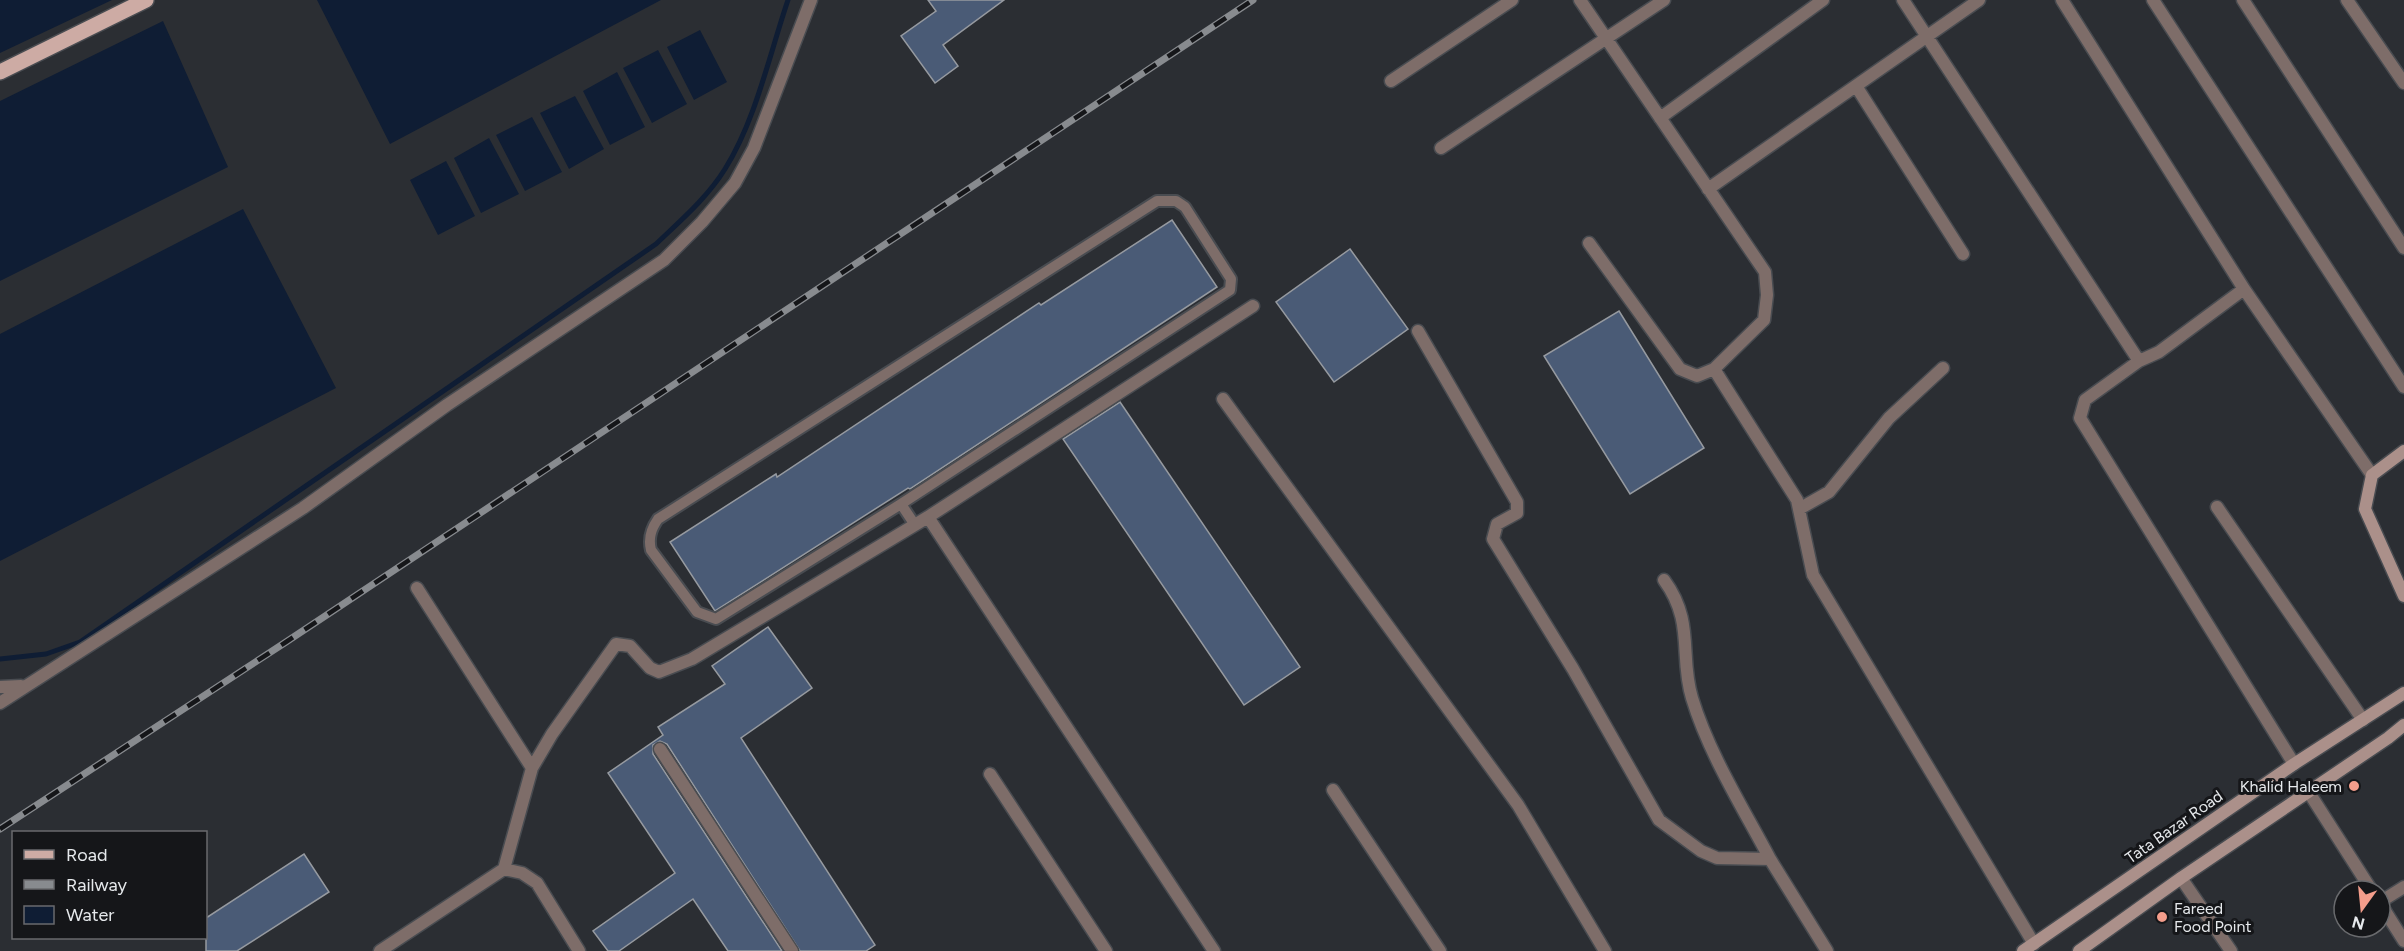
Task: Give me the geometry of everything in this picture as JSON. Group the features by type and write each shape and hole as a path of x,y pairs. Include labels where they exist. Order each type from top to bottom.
{"main road":[{"path":"0,72 146,0"}],"street":[{"path":"0,703 159,603 303,508 447,405 664,260 702,222 735,183 754,148 811,0"},
{"path":"1391,81 1512,0"},
{"path":"1580,0 1764,272 1767,296 1764,321 1714,369 1697,376 1680,369 1589,243"},
{"path":"1441,148 1664,0"},
{"path":"1660,118 1823,0"},
{"path":"1903,0 2139,361"},
{"path":"1708,189 1979,0"},
{"path":"2062,0 2244,289 2372,475"},
{"path":"2152,0 2404,387"},
{"path":"2243,0 2404,248"},
{"path":"2348,0 2404,83"},
{"path":"1856,86 1963,254"},
{"path":"2244,289 2159,352 2139,361 2085,400 2080,418 2294,764"},
{"path":"380,951 504,869 532,768 552,734 616,644 630,646 650,668 663,672 719,644 928,517 1253,306"},
{"path":"1418,331 1517,502 1517,513 1497,524 1493,539 1573,669 1659,820 1701,851 1717,858 1770,859"},
{"path":"1799,509 1829,492 1889,418 1943,368"},
{"path":"1714,369 1797,500 1813,575 2034,944"},
{"path":"1223,399 1518,805 1605,951"},
{"path":"2404,451 2372,475 2365,509 2404,596"},
{"path":"2217,507 2363,720"},
{"path":"928,517 1214,951"},
{"path":"1664,580 1674,593 1686,632 1691,697 1708,736 1770,859 1827,951"},
{"path":"417,588 532,768"},
{"path":"0,687 26,686"},
{"name":"Tata Bazar Road","path":"2023,951 2294,764 2404,693"},
{"path":"2079,951 2181,878 2388,738 2404,724"},
{"path":"660,749 792,951"},
{"path":"990,774 1106,951"},
{"path":"1333,790 1440,951"},
{"path":"2308,791 2364,879"},
{"path":"504,869 522,873 537,883 579,951"},
{"path":"2181,878 2231,951"},
{"path":"2392,922 2404,941"}],"lane":[{"path":"1157,201 1176,201 1185,207 1231,279 1230,290 901,504 716,619 697,612 651,550 649,542 658,519 1157,201"},
{"path":"901,504 915,525"}],"water":[{"path":"0,0 112,0 0,53"},
{"path":"317,0 661,0 390,144"},
{"path":"163,21 228,167 0,281 0,101"},
{"path":"700,30 727,82 694,100 667,47"},
{"path":"658,50 687,104 652,123 623,68"},
{"path":"617,72 645,127 610,145 583,91"},
{"path":"575,96 604,149 569,169 540,113"},
{"path":"532,117 562,172 525,191 496,135"},
{"path":"489,138 519,194 481,213 454,158"},
{"path":"446,161 475,216 438,235 410,180"},
{"path":"243,209 336,388 0,561 0,334"}],"building":[{"path":"928,0 1004,0 943,45 958,66 935,83 901,36 936,11"},
{"path":"1172,220 1217,287 910,489 908,488 715,611 670,542 776,474 777,477 1039,303 1041,305"},
{"path":"1350,249 1408,329 1334,382 1276,302"},
{"path":"1619,311 1704,448 1630,494 1544,356"},
{"path":"1120,402 1300,667 1244,705 1063,439"},
{"path":"768,627 812,688 741,738 875,945 866,951 800,951 667,744 660,741 653,745 653,754 782,951 728,951 693,899 619,951 608,951 593,931 675,873 608,773 663,735 658,727 725,684 712,666"},
{"path":"304,854 329,892 237,951 206,951 207,917"}],"waterway":[{"path":"0,659 46,654 80,642 656,244 710,190 736,150 754,108 788,0"}],"railway":[{"path":"0,829 286,642 1253,0"}],"place":[{"name":"Khalid Haleem","path":"2354,786"},
{"name":"Fareed Food Point","path":"2162,917"}]}
